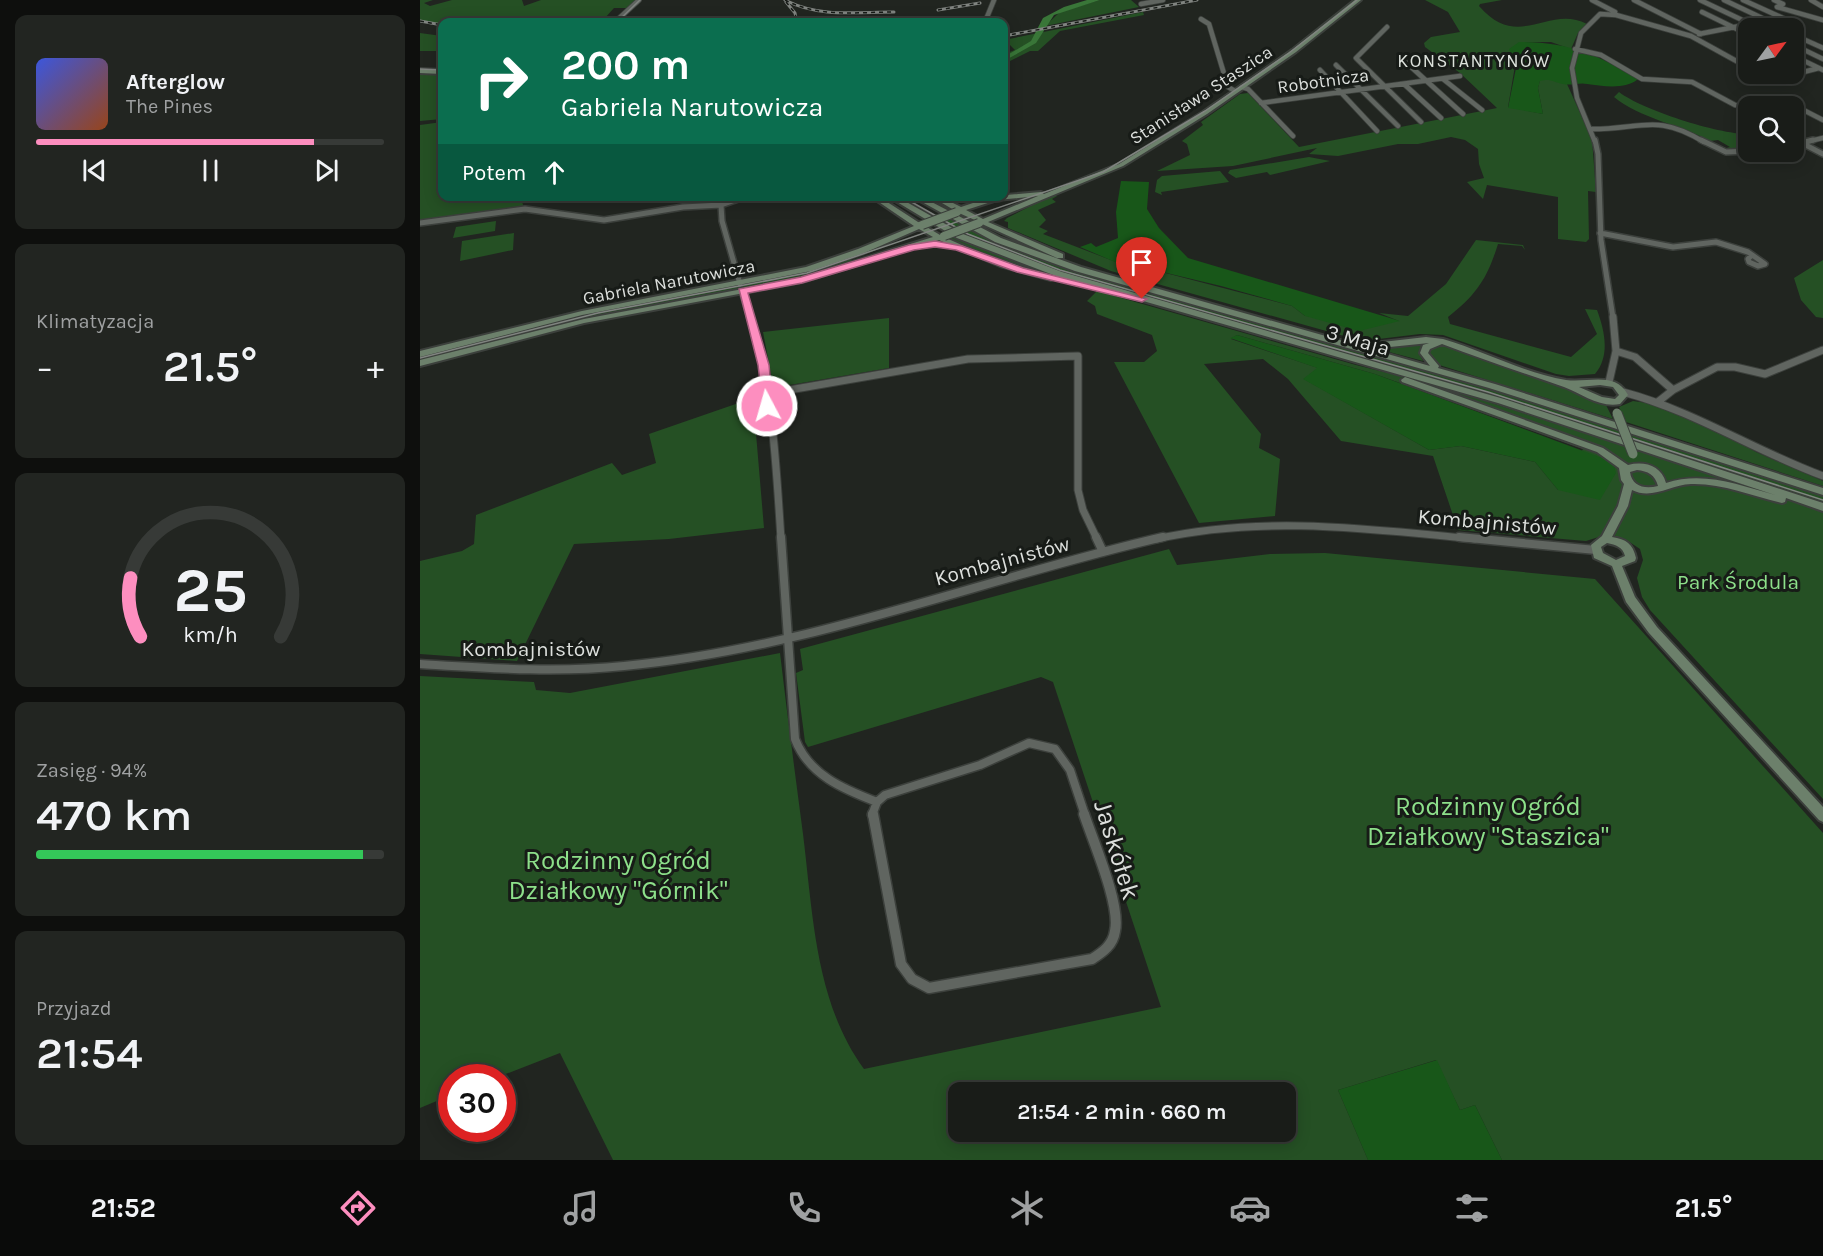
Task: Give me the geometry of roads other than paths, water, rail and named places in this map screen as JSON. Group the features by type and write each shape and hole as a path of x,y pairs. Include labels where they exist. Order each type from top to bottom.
{"main road":[{"name":"Stanisława Staszica","path":"981,223 1048,193 1110,171 1239,89 1294,51 1358,0"},
{"path":"420,66 438,67"},
{"path":"420,71 438,72"},
{"name":"Stanisława Staszica","path":"1008,198 1048,193"},
{"path":"880,201 903,217 958,248"},
{"name":"3 Maja","path":"898,201 944,228 986,247 1107,289 1332,352 1564,421 1823,508"},
{"name":"3 Maja","path":"924,201 1009,245 1107,278 1492,386 1823,492"},
{"path":"944,202 966,201"},
{"name":"Stanisława Staszica","path":"920,225 984,201"},
{"path":"944,202 981,223 1107,278"},
{"path":"998,216 996,221 1001,231"},
{"path":"898,235 906,226 903,217"},
{"path":"913,247 981,223"},
{"name":"Gabriela Narutowicza","path":"420,363 584,321 741,287 824,264 920,225"},
{"path":"913,247 935,244 958,248 1012,268 1107,289"},
{"name":"Gabriela Narutowicza","path":"420,354 582,313 835,271 913,247"},
{"path":"1347,345 1373,347 1426,340 1443,342 1553,380 1590,389 1597,399 1612,403 1624,395 1609,382 1597,381 1590,389"},
{"path":"1435,366 1425,357 1424,350 1432,344 1443,342"},
{"path":"1332,352 1600,450 1629,469 1649,469"},
{"path":"1386,356 1467,375 1492,386"},
{"path":"1612,403 1633,454 1659,476 1662,485"},
{"path":"1633,454 1625,477 1629,484 1643,491 1656,491 1662,485 1702,481 1823,508"},
{"path":"1606,539 1623,506 1629,484"},
{"path":"1623,506 1643,491"},
{"path":"1617,516 1620,542"},
{"path":"1606,539 1620,542 1629,549 1631,558 1623,564 1604,559 1596,550 1599,542 1606,539"},
{"path":"1616,564 1630,599 1653,630 1823,816"}],"street":[{"path":"619,18 639,0"},
{"path":"986,18 993,0"},
{"path":"1141,4 1163,0"},
{"path":"1592,0 1615,12"},
{"path":"1634,0 1701,34"},
{"path":"1700,0 1738,18"},
{"path":"1724,0 1762,18"},
{"path":"1743,0 1781,18"},
{"path":"1774,0 1783,4 1777,6 1796,14 1823,20"},
{"path":"1811,0 1823,7"},
{"path":"1702,12 1738,30"},
{"path":"1609,382 1617,351 1615,320 1600,233 1598,154 1592,129 1574,84 1572,68 1575,50 1584,30 1600,14 1607,14 1691,36 1738,62"},
{"path":"1201,20 1209,24 1228,87 1239,89 1262,103 1293,136"},
{"path":"1691,36 1738,26"},
{"path":"1387,27 1356,58 1421,122"},
{"path":"1804,39 1823,48"},
{"path":"1575,50 1601,55 1642,79 1677,79 1692,82 1738,105"},
{"path":"1804,50 1823,59"},
{"path":"1399,56 1463,114"},
{"path":"1804,61 1821,69"},
{"path":"1336,65 1398,126"},
{"path":"1804,74 1821,69"},
{"path":"1320,70 1377,130"},
{"name":"Robotnicza","path":"1262,103 1460,76"},
{"path":"1443,78 1482,110"},
{"path":"1404,84 1441,118"},
{"path":"1804,110 1823,120"},
{"path":"1592,129 1624,129 1659,123 1682,129 1720,151 1738,152"},
{"path":"1804,143 1823,138"},
{"path":"1804,144 1823,154"},
{"path":"420,223 525,209 604,220 683,207 721,205 733,201"},
{"path":"721,205 722,221 763,365 783,553 786,636 795,739 799,749 822,776 840,787 877,802"},
{"path":"1600,233 1683,247 1709,241 1724,243 1752,255"},
{"path":"1659,401 1673,390 1717,367 1735,367 1765,374 1823,350"},
{"path":"1617,351 1635,357 1673,390"},
{"path":"766,394 968,359 1078,356 1080,368 1078,490 1083,510 1103,552"},
{"path":"1624,395 1659,401 1696,415 1789,465 1823,476"},
{"name":"Kombajnistów","path":"420,664 533,671 605,668 655,662 786,636 1103,552 1174,535 1222,527 1275,525 1596,550"},
{"name":"Jaskółek","path":"1029,743 1055,749 1070,770 1115,909 1118,927 1113,942 1092,959 929,988 916,983 907,976 901,964 872,816 877,802 885,795 980,765 1029,743"}],"tram line":[{"path":"621,18 640,0"},
{"path":"950,224 1103,172 1205,111 1289,53 1357,0"},
{"path":"420,69 438,70"},
{"path":"910,201 950,224"},
{"path":"420,358 598,313 807,273 950,224"},
{"path":"950,224 968,234 1060,270 1488,392 1823,500"}],"railway":[{"path":"785,0 798,6 825,12 894,12"},
{"path":"1008,35 1197,0"},
{"path":"786,2 796,18"},
{"path":"938,10 980,3"},
{"path":"420,21 438,24"}],"district":[{"name":"KONSTANTYNÓW","path":"1474,61"}],"park label":[{"name":"Park Środula","path":"1738,582"},
{"name":"Rodzinny Ogród Działkowy \"Staszica\"","path":"1488,821"},
{"name":"Rodzinny Ogród Działkowy \"Górnik\"","path":"618,875"}]}
